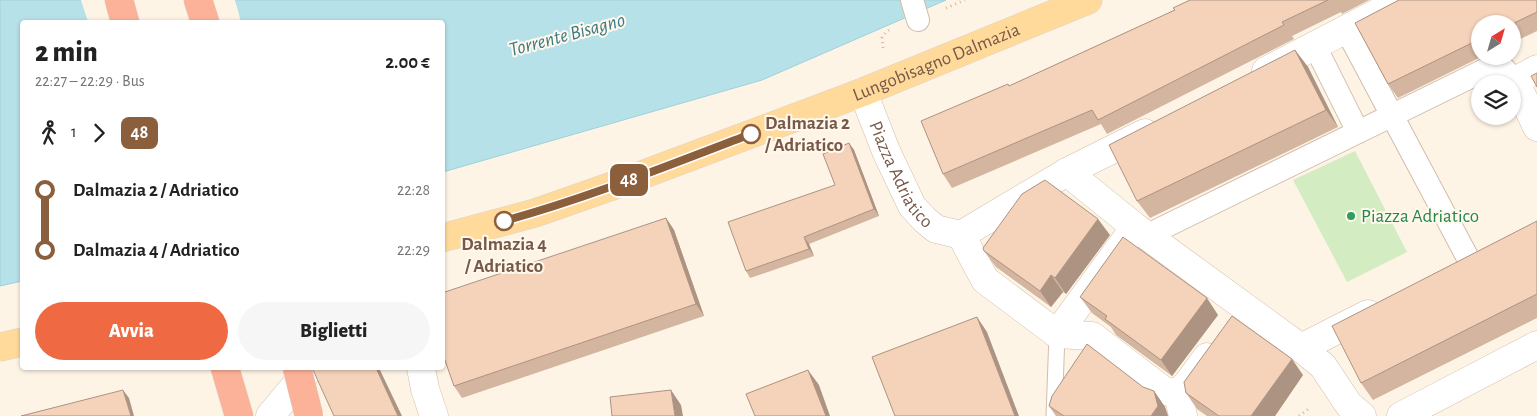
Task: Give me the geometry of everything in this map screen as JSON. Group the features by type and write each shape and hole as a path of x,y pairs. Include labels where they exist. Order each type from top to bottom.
{"highway":[{"path":"118,0 124,20"},
{"path":"198,0 204,20"},
{"path":"226,370 239,416"},
{"path":"298,370 309,416"}],"main road":[{"name":"Lungobisagno Dalmazia","path":"445,237 534,213 615,185 863,92 1088,0"},
{"path":"0,348 20,343"}],"street":[{"path":"1244,82 1402,0"},
{"path":"1346,29 1391,116 1461,267 1495,250"},
{"path":"1315,46 1358,132"},
{"path":"1057,334 1141,231 1358,132 1498,63 1526,75 1537,127"},
{"name":"Piazza Adriatico","path":"863,92 886,151 912,206 936,229 961,235 1067,172 1164,123"},
{"path":"1067,172 1141,231 1323,366 1349,405 1362,416"},
{"name":"Piazza Adriatico","path":"961,235 984,280 1057,334"},
{"path":"1301,348 1390,303"},
{"path":"1057,334 1092,336 1180,405 1188,384 1244,306"},
{"path":"1401,416 1537,345"},
{"path":"270,416 308,370"},
{"path":"421,370 425,389 434,416"}],"lane":[{"path":"1054,416 1057,334"}],"green space":[{"name":"Piazza Adriatico","path":"1355,151 1407,252 1347,282 1293,180"}],"water":[{"name":"Torrente Bisagno","path":"0,0 946,0 762,80 445,171 445,20 20,20 20,281 0,286"}],"pier":[{"path":"81,0 235,0 240,20 87,20"}],"building":[{"path":"1190,0 1328,0 1282,22 1284,25 1098,120 1092,110 943,174 921,121 1008,84 1009,86 1175,10 1173,8"},
{"path":"1399,0 1537,0 1537,12 1521,20 1521,15 1471,15 1471,43 1388,84 1355,23"},
{"path":"1295,50 1326,110 1137,201 1109,145"},
{"path":"1537,73 1537,87 1531,76"},
{"path":"849,143 874,209 804,237 809,249 746,271 728,222 835,185 823,154"},
{"path":"1045,180 1098,219 1055,278 1051,275 1040,291 984,251 983,248 1022,194"},
{"path":"666,218 696,304 454,386 445,360 445,292"},
{"path":"1537,221 1537,294 1361,383 1332,326"},
{"path":"1123,237 1207,298 1161,360 1105,319 1107,316 1080,297"},
{"path":"1232,316 1292,359 1251,416 1219,416 1186,393 1184,382"},
{"path":"977,317 1015,416 895,416 872,357"},
{"path":"1087,344 1143,387 1154,391 1158,406 1151,416 1064,416 1049,406 1052,396"},
{"path":"313,370 377,370 398,416 334,416"},
{"path":"808,370 826,416 755,416 746,394"},
{"path":"123,390 131,416 21,416"},
{"path":"671,390 675,416 612,416 610,397"}],"bus line":[{"name":"48","path":"504,221 534,213 615,185 751,134"}],"place":[{"name":"Dalmazia 2 / Adriatico","path":"751,134"},
{"name":"Piazza Adriatico","path":"1351,216"},
{"name":"Dalmazia 4 / Adriatico","path":"504,221"}]}
